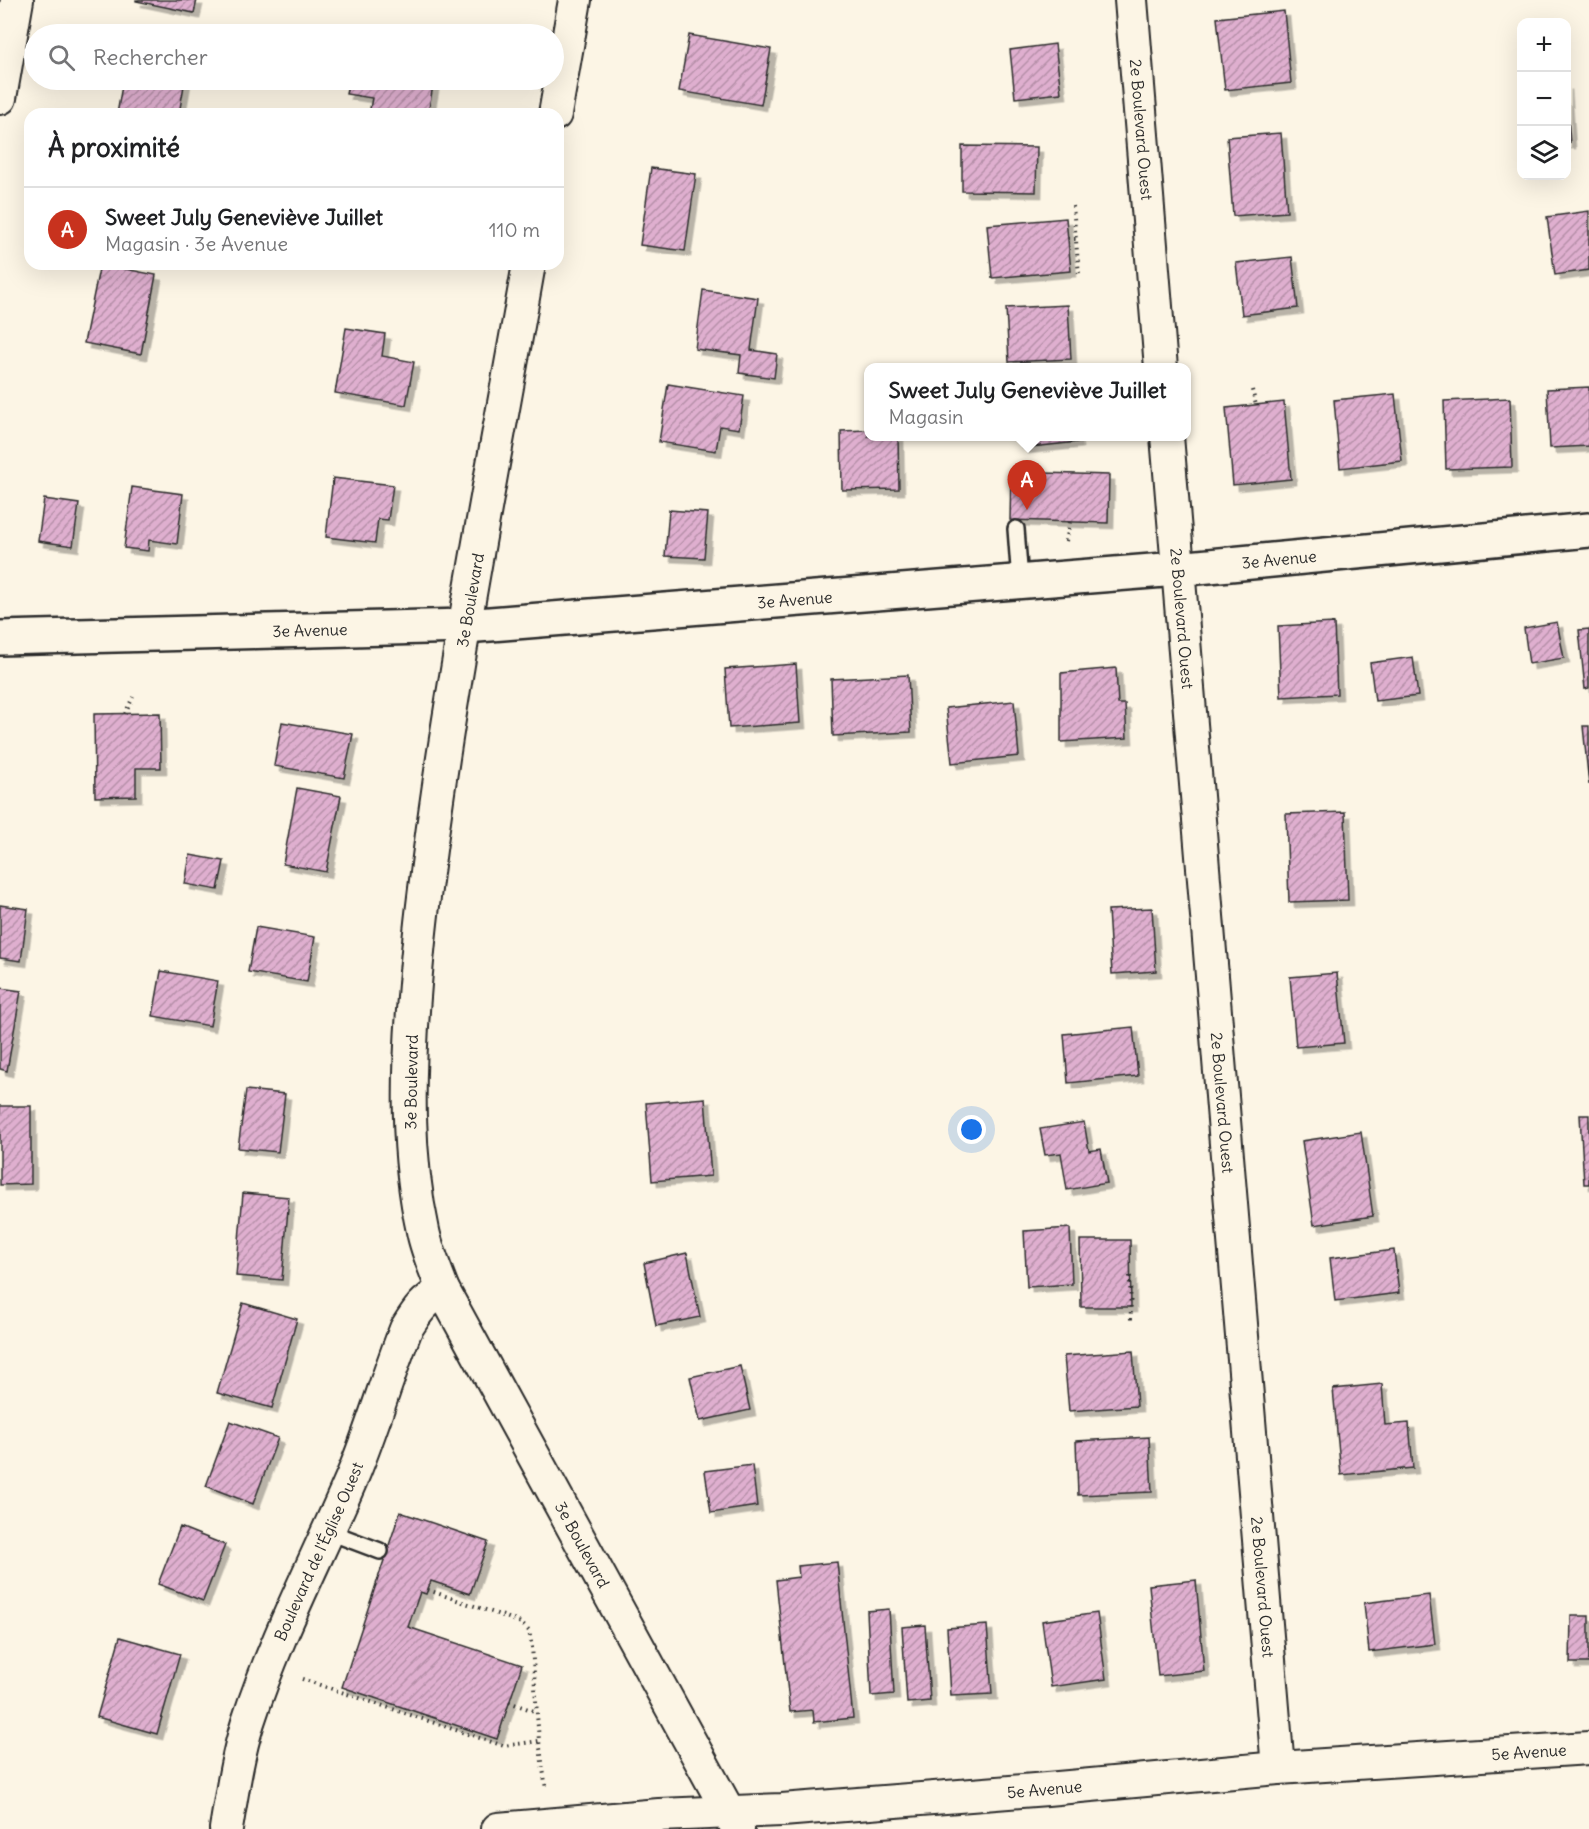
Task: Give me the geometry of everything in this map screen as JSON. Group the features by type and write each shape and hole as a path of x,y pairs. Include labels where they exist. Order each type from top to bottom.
{"street":[{"path":"0,98 17,0"},
{"path":"564,63 575,0"},
{"name":"2e Boulevard Ouest","path":"1131,0 1161,363"},
{"path":"556,108 559,90"},
{"name":"3e Boulevard","path":"528,270 456,673 426,870 417,950 409,1082 411,1144 417,1197 423,1234 443,1290 734,1821"},
{"name":"2e Boulevard Ouest","path":"1167,441 1278,1768"},
{"name":"3e Avenue","path":"0,638 465,626 1177,568 1589,530"},
{"name":"Boulevard de l'Église Ouest","path":"226,1829 236,1768 248,1723 281,1634 354,1472 406,1329 419,1308 443,1290"},
{"name":"5e Avenue","path":"498,1829 659,1815 734,1821 782,1810 1278,1768 1589,1748"}],"lane":[{"path":"1016,529 1020,581"},
{"path":"327,1531 380,1551"}],"path":[{"path":"1073,206 1079,275"},
{"path":"1068,239 1076,239"},
{"path":"1252,390 1256,405"},
{"path":"125,714 133,697"},
{"path":"1130,1276 1131,1321"},
{"path":"428,1590 506,1617 520,1623 528,1631 532,1647 539,1741 546,1794"},
{"path":"294,1676 504,1746 539,1741"},
{"path":"509,1702 537,1712"}],"building":[{"path":"136,0 197,0 194,13"},
{"path":"1284,11 1291,83 1225,90 1217,18"},
{"path":"689,35 771,49 761,105 679,91"},
{"path":"1055,44 1061,93 1015,98 1010,50"},
{"path":"121,90 183,90 180,108 118,108"},
{"path":"347,90 432,90 429,108 370,108 372,98 346,94"},
{"path":"1281,133 1287,212 1233,216 1227,137"},
{"path":"962,146 1037,147 1036,192 962,191"},
{"path":"651,168 696,174 685,251 640,245"},
{"path":"1589,211 1589,270 1555,275 1547,217"},
{"path":"1066,218 1071,271 992,278 987,225"},
{"path":"1292,257 1298,308 1242,315 1236,263"},
{"path":"99,270 131,270 156,275 141,354 84,343"},
{"path":"703,290 758,298 751,350 777,354 774,378 739,373 741,355 695,349"},
{"path":"1068,305 1071,359 1009,362 1006,308"},
{"path":"346,328 385,334 382,356 414,362 406,405 335,393"},
{"path":"668,384 744,396 739,429 720,426 716,451 659,442"},
{"path":"1589,387 1589,446 1550,448 1547,389"},
{"path":"1395,394 1402,461 1340,468 1334,400"},
{"path":"1510,398 1512,467 1446,469 1444,401"},
{"path":"1284,402 1291,479 1233,485 1226,408"},
{"path":"864,430 864,441 898,441 899,489 842,490 841,431"},
{"path":"1022,441 1077,442 1023,448"},
{"path":"1011,472 1109,475 1108,523 1010,520"},
{"path":"333,478 393,485 388,520 378,519 375,543 326,537"},
{"path":"132,487 183,494 177,544 149,540 148,551 124,548"},
{"path":"44,499 79,504 73,546 38,541"},
{"path":"669,510 708,513 704,558 665,556"},
{"path":"1557,622 1564,658 1529,664 1524,628"},
{"path":"1334,623 1337,694 1281,697 1278,626"},
{"path":"1589,629 1589,688 1585,689 1579,630"},
{"path":"1413,657 1418,696 1375,701 1370,663"},
{"path":"796,664 800,723 729,728 725,669"},
{"path":"1116,668 1118,704 1125,704 1127,738 1061,742 1061,673"},
{"path":"908,675 911,732 833,736 831,679"},
{"path":"1014,701 1019,756 952,763 946,708"},
{"path":"160,713 161,768 136,768 136,796 95,797 94,714"},
{"path":"282,722 353,734 344,778 274,766"},
{"path":"1583,726 1589,726 1589,785"},
{"path":"297,788 341,796 326,872 283,864"},
{"path":"1345,812 1348,900 1289,902 1286,814"},
{"path":"190,855 224,861 218,890 185,884"},
{"path":"0,905 28,909 21,961 0,958"},
{"path":"1152,908 1156,971 1112,974 1108,910"},
{"path":"256,927 315,937 307,982 248,972"},
{"path":"161,971 218,981 210,1026 153,1016"},
{"path":"1337,973 1344,1043 1296,1047 1290,977"},
{"path":"0,988 21,991 7,1071 0,1069"},
{"path":"1133,1027 1138,1076 1068,1083 1064,1034"},
{"path":"246,1090 285,1094 278,1152 238,1148"},
{"path":"705,1098 711,1176 652,1181 646,1103"},
{"path":"0,1106 31,1106 31,1184 0,1185"},
{"path":"1580,1115 1589,1115 1589,1184 1584,1184"},
{"path":"1084,1122 1089,1151 1101,1149 1107,1183 1067,1190 1061,1153 1045,1155 1040,1129"},
{"path":"1361,1132 1373,1216 1314,1225 1302,1141"},
{"path":"243,1193 289,1197 282,1280 236,1276"},
{"path":"1070,1228 1072,1284 1027,1287 1024,1231"},
{"path":"1080,1240 1130,1240 1131,1307 1081,1307"},
{"path":"1394,1250 1399,1293 1335,1301 1330,1258"},
{"path":"687,1253 700,1317 656,1326 644,1263"},
{"path":"243,1303 297,1319 272,1408 217,1393"},
{"path":"1133,1351 1137,1406 1069,1411 1064,1356"},
{"path":"740,1366 750,1410 700,1421 690,1377"},
{"path":"1382,1384 1385,1425 1409,1423 1413,1468 1341,1475 1333,1389"},
{"path":"230,1421 278,1438 253,1504 206,1486"},
{"path":"1149,1437 1152,1492 1078,1495 1076,1441"},
{"path":"752,1465 757,1506 711,1513 705,1471"},
{"path":"400,1512 488,1542 470,1594 431,1581 426,1594 420,1592 408,1627 522,1665 497,1739 342,1687"},
{"path":"180,1527 225,1545 203,1601 158,1584"},
{"path":"837,1562 853,1718 814,1722 813,1710 790,1712 776,1580 799,1577 798,1566"},
{"path":"1196,1580 1204,1671 1158,1676 1149,1585"},
{"path":"1429,1595 1435,1644 1369,1652 1364,1603"},
{"path":"889,1609 894,1694 871,1696 867,1611"},
{"path":"1097,1613 1106,1679 1051,1687 1042,1621"},
{"path":"1571,1616 1589,1616 1589,1663 1570,1663"},
{"path":"925,1625 930,1701 907,1703 902,1627"},
{"path":"987,1625 992,1694 951,1696 947,1628"},
{"path":"120,1637 180,1654 157,1734 97,1717"}],"place":[{"name":"Sweet July Geneviève Juillet","path":"1027,510"}]}
